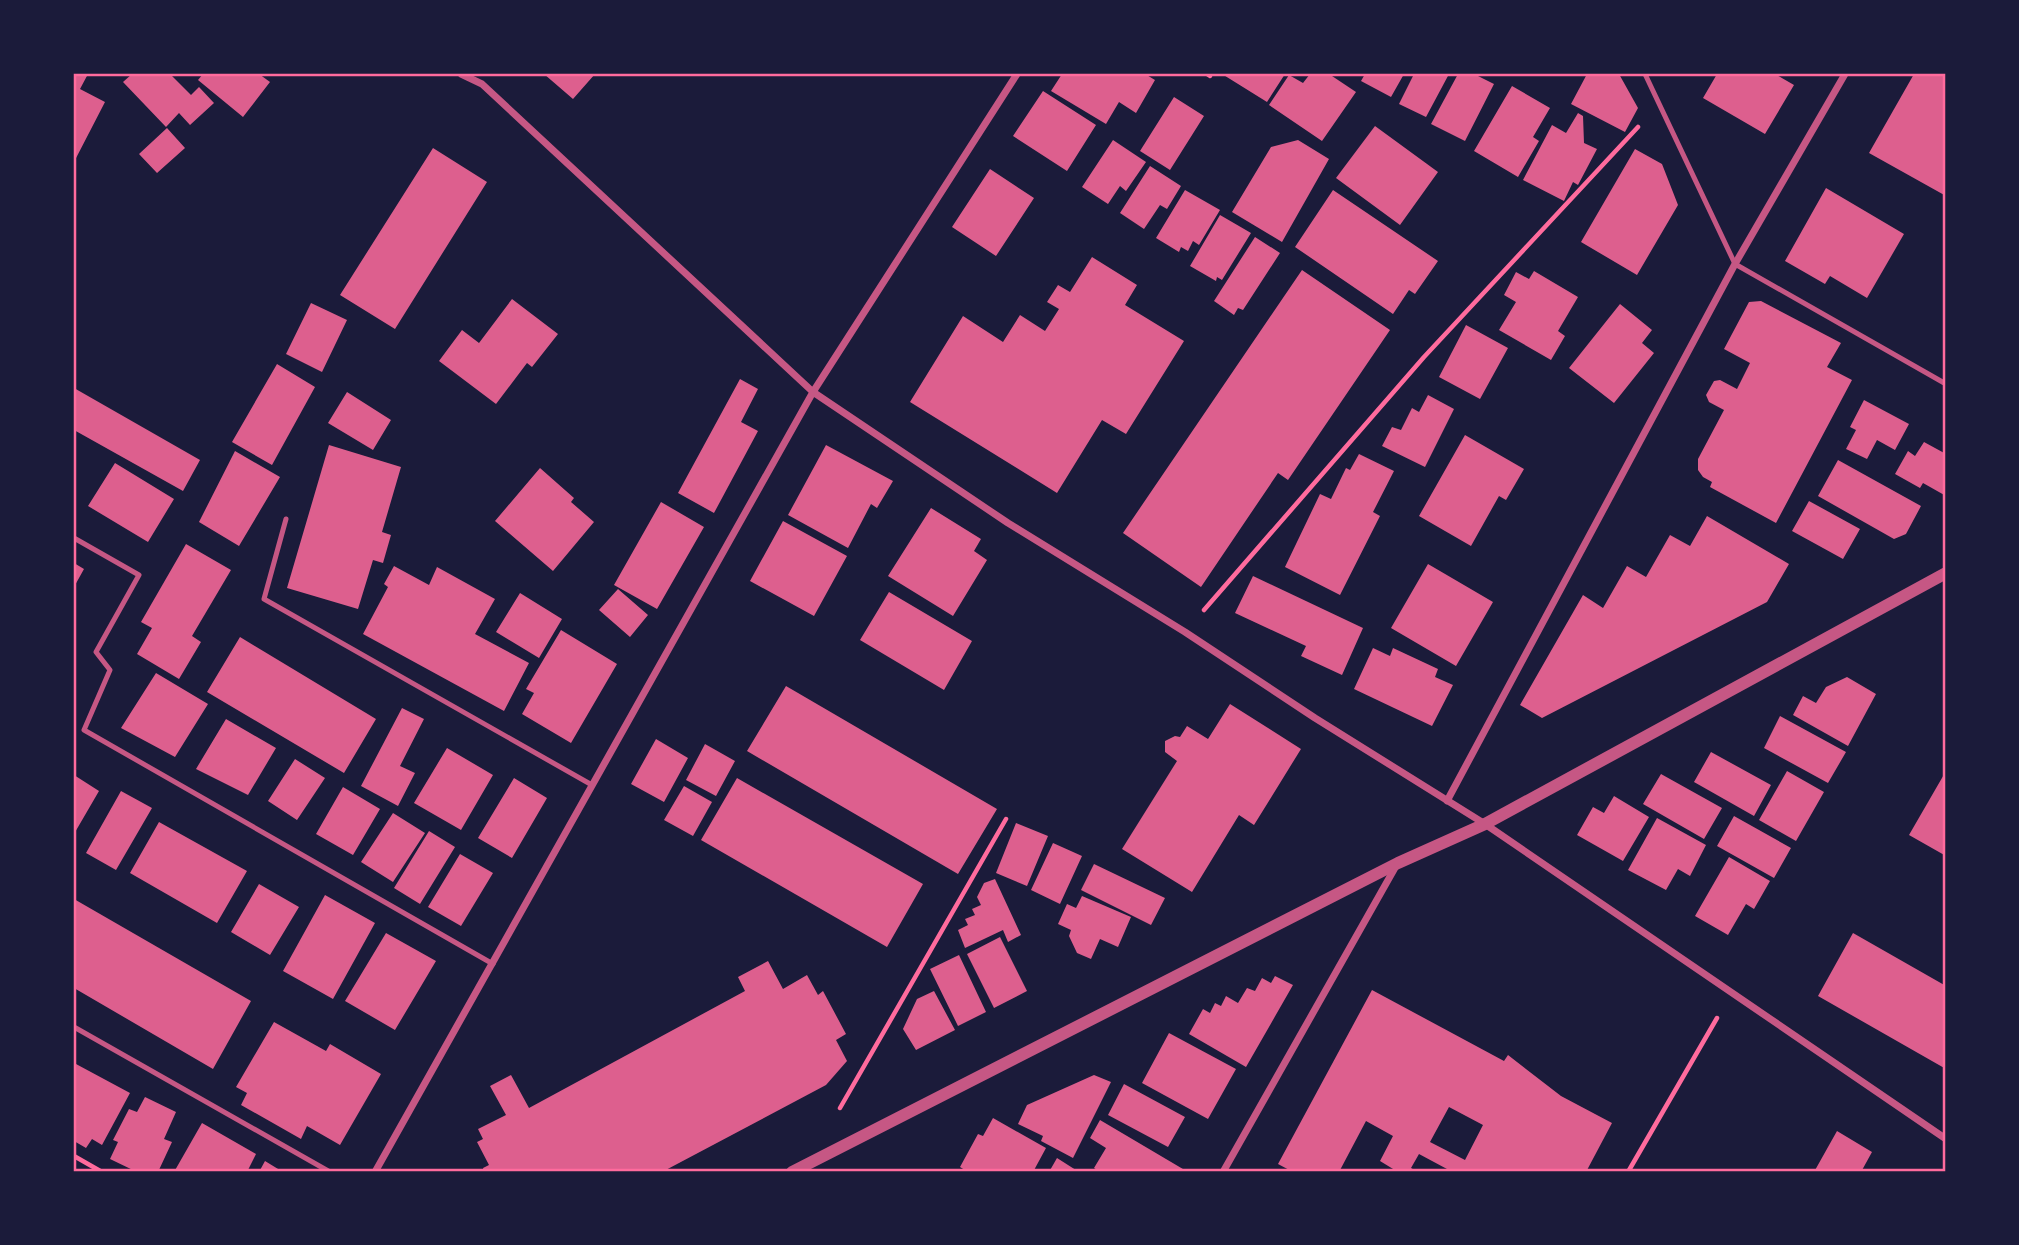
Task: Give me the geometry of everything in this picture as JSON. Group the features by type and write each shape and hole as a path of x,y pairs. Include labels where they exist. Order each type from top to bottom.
{"street":[{"path":"461,74 482,84 813,392 1007,523 1185,632 1315,718 1485,824 1945,1139"},
{"path":"375,1171 813,392 1017,74"},
{"path":"1447,801 1735,264 1845,74"},
{"path":"792,1171 1398,863 1485,824 1945,573"},
{"path":"1223,1171 1398,863"}],"lane":[{"path":"1645,74 1735,264 1945,384"},
{"path":"286,519 264,599 592,785"},
{"path":"74,538 139,575 96,652 110,670 84,730 493,964"},
{"path":"74,1027 330,1171"}],"path":[{"path":"1185,632 1424,357 1659,105"},
{"path":"837,1114 1006,819"},
{"path":"1628,1171 1732,991"},
{"path":"74,1156 102,1171"}],"building":[{"path":"74,74 88,74 80,89 105,102 74,162"},
{"path":"132,74 170,74 191,95 199,87 214,103 190,125 179,113 166,127 123,82"},
{"path":"203,74 259,74 270,82 243,117 198,80"},
{"path":"544,74 595,74 573,99"},
{"path":"1062,74 1145,74 1155,80 1136,113 1119,102 1106,124 1051,91"},
{"path":"1222,74 1285,74 1267,102"},
{"path":"1310,74 1329,74 1356,92 1322,141 1269,105 1289,75 1303,83"},
{"path":"1365,74 1404,74 1391,97 1361,81"},
{"path":"1414,74 1449,74 1426,117 1399,104"},
{"path":"1458,74 1474,74 1494,84 1465,141 1431,124"},
{"path":"1587,74 1619,74 1638,108 1625,132 1571,104"},
{"path":"1717,74 1775,74 1794,85 1765,134 1703,98"},
{"path":"1914,74 1946,74 1946,196 1869,153"},
{"path":"1512,86 1550,108 1533,137 1539,141 1518,177 1474,151"},
{"path":"1043,91 1096,125 1067,171 1013,136"},
{"path":"1174,97 1204,116 1170,170 1140,151"},
{"path":"1578,113 1583,116 1584,143 1597,149 1578,185 1573,182 1564,201 1523,180 1552,125 1566,133"},
{"path":"1375,126 1438,172 1400,225 1336,178"},
{"path":"167,128 185,148 157,173 139,154"},
{"path":"1113,140 1146,162 1126,191 1120,186 1108,204 1082,187"},
{"path":"1298,140 1329,159 1282,242 1232,212 1271,147"},
{"path":"433,148 487,182 395,329 340,295"},
{"path":"1635,149 1662,164 1678,205 1637,275 1581,242"},
{"path":"1150,166 1181,186 1167,209 1160,205 1144,229 1120,213"},
{"path":"990,169 1034,198 996,256 952,227"},
{"path":"1826,188 1904,234 1867,298 1830,276 1825,284 1785,261"},
{"path":"1185,190 1220,210 1199,245 1193,241 1188,251 1181,247 1179,252 1156,238"},
{"path":"1333,190 1438,261 1415,294 1409,290 1393,314 1295,247"},
{"path":"1220,215 1251,233 1222,280 1217,277 1216,281 1190,266"},
{"path":"1255,237 1280,253 1243,310 1238,308 1234,315 1214,301"},
{"path":"1092,257 1137,285 1125,305 1184,341 1126,434 1102,420 1057,493 910,402 963,316 1003,342 1020,315 1045,331 1059,309 1047,302 1058,285 1070,292"},
{"path":"1302,270 1390,330 1288,480 1278,473 1201,587 1123,533"},
{"path":"1534,271 1578,297 1558,331 1565,336 1551,360 1499,330 1516,302 1504,295 1516,272 1529,279"},
{"path":"512,299 558,334 532,367 527,363 496,404 439,361 462,330 479,343"},
{"path":"1761,301 1841,343 1827,367 1852,380 1776,523 1710,487 1712,482 1698,470 1698,459 1724,410 1709,402 1706,395 1714,381 1720,380 1737,389 1750,363 1724,349 1749,302"},
{"path":"311,303 347,320 322,372 286,354"},
{"path":"1620,304 1652,330 1642,343 1654,353 1614,403 1569,368"},
{"path":"1466,325 1508,348 1480,399 1439,377"},
{"path":"277,364 315,387 272,465 232,442"},
{"path":"740,379 758,389 741,422 758,431 714,513 678,493"},
{"path":"74,388 200,460 183,491 74,430"},
{"path":"347,392 391,420 373,450 328,423"},
{"path":"1428,395 1454,409 1425,467 1382,446 1392,427 1401,430 1412,408 1419,412"},
{"path":"1864,400 1909,424 1895,450 1877,440 1867,459 1846,449 1856,430 1850,427"},
{"path":"1465,435 1524,469 1506,500 1499,496 1471,546 1419,516"},
{"path":"1924,442 1946,454 1946,496 1923,483 1920,488 1895,474 1908,451 1915,456"},
{"path":"329,445 401,467 382,532 391,535 383,563 373,560 358,609 287,588"},
{"path":"826,445 893,481 877,508 871,504 848,548 788,515"},
{"path":"235,451 280,477 239,546 199,522"},
{"path":"1359,454 1394,471 1373,512 1380,516 1340,595 1285,567 1320,494 1331,499 1346,468 1350,470"},
{"path":"1838,460 1921,506 1906,534 1894,539 1818,496"},
{"path":"115,463 174,499 148,542 88,506"},
{"path":"540,468 574,498 571,502 594,522 553,571 495,521"},
{"path":"1809,501 1860,529 1843,559 1792,531"},
{"path":"661,502 704,527 657,609 614,585"},
{"path":"931,508 981,539 974,551 987,560 953,616 888,576"},
{"path":"1707,516 1789,564 1767,602 1542,718 1520,705 1583,595 1603,608 1627,566 1646,577 1670,535 1690,546"},
{"path":"783,521 847,556 814,616 750,581"},
{"path":"186,544 231,570 192,636 201,642 179,679 137,654 152,628 141,622"},
{"path":"74,563 84,569 74,587"},
{"path":"1428,564 1493,602 1456,666 1391,628"},
{"path":"394,566 429,585 437,567 495,599 475,634 529,663 504,711 363,634 388,587 384,584"},
{"path":"1253,576 1363,628 1342,675 1301,656 1306,646 1235,613"},
{"path":"618,589 648,615 630,637 599,610"},
{"path":"889,592 972,641 944,690 860,640"},
{"path":"520,593 562,619 539,658 496,632"},
{"path":"561,630 617,664 571,743 522,714 534,693 526,689"},
{"path":"240,637 376,719 344,773 207,692"},
{"path":"1373,648 1390,656 1393,648 1438,669 1435,677 1453,685 1432,726 1354,689"},
{"path":"156,673 208,704 175,757 121,728"},
{"path":"1847,677 1876,694 1848,746 1793,715 1803,696 1816,703 1826,687"},
{"path":"786,686 997,809 958,874 747,751"},
{"path":"1230,704 1301,749 1254,825 1239,815 1192,892 1122,849 1177,761 1165,752 1165,741 1175,736 1180,737 1187,726 1208,739"},
{"path":"402,708 424,719 400,766 415,773 398,806 361,786"},
{"path":"1780,716 1846,752 1828,783 1764,748"},
{"path":"226,719 276,748 248,795 196,769"},
{"path":"656,739 688,758 664,802 631,784"},
{"path":"705,744 735,761 716,796 686,780"},
{"path":"447,748 493,775 461,830 414,803"},
{"path":"1711,752 1771,785 1754,816 1694,782"},
{"path":"295,759 325,778 297,820 268,801"},
{"path":"1787,771 1824,792 1796,841 1759,820"},
{"path":"1946,771 1946,856 1909,835"},
{"path":"1661,774 1722,808 1704,839 1643,804"},
{"path":"74,775 99,791 74,834"},
{"path":"514,778 547,798 512,858 478,838"},
{"path":"737,778 923,884 887,947 701,840"},
{"path":"684,786 712,802 693,836 664,820"},
{"path":"343,787 380,809 353,855 316,834"},
{"path":"121,791 152,808 116,870 86,853"},
{"path":"1614,796 1649,817 1623,861 1577,835 1593,807 1604,813"},
{"path":"393,813 425,833 393,882 361,862"},
{"path":"1734,816 1791,848 1774,878 1717,846"},
{"path":"1657,818 1706,845 1690,876 1678,869 1666,890 1628,870"},
{"path":"159,822 247,871 217,923 130,873"},
{"path":"1016,823 1048,836 1027,886 996,873"},
{"path":"429,831 455,847 420,904 394,888"},
{"path":"1053,843 1082,856 1060,904 1031,890"},
{"path":"460,854 493,873 461,926 428,907"},
{"path":"1729,857 1770,881 1754,909 1746,904 1728,935 1695,916"},
{"path":"1094,864 1165,898 1151,925 1081,890"},
{"path":"995,879 1021,935 1008,942 1003,930 965,948 958,930 968,925 965,919 975,915 972,909 981,905 977,897 984,883"},
{"path":"259,884 299,907 270,955 231,932"},
{"path":"325,895 375,923 333,999 283,971"},
{"path":"1082,896 1131,917 1118,947 1100,939 1091,959 1077,953 1069,936 1071,930 1058,924 1067,904 1076,908"},
{"path":"74,899 251,1001 213,1069 74,988"},
{"path":"386,933 436,961 395,1030 345,1001"},
{"path":"1853,933 1946,986 1946,1069 1818,996"},
{"path":"1000,937 1027,991 994,1008 967,954"},
{"path":"959,955 986,1012 958,1026 930,969"},
{"path":"768,961 783,989 807,975 818,995 823,991 846,1034 836,1040 847,1061 826,1085 662,1172 484,1172 483,1168 489,1165 477,1142 483,1139 478,1129 506,1115 490,1086 511,1075 529,1108 745,991 738,977"},
{"path":"1275,976 1293,985 1246,1067 1189,1034 1203,1009 1210,1013 1215,1003 1221,1006 1226,996 1238,1003 1247,988 1255,991 1262,978 1271,983"},
{"path":"1372,990 1504,1061 1508,1055 1561,1096 1612,1123 1586,1172 1446,1172 1447,1169 1419,1154 1411,1168 1418,1172 1398,1172 1380,1161 1393,1136 1366,1121 1339,1172 1293,1172 1278,1164","holes":["1449,1107 1483,1125 1465,1160 1430,1142"]},
{"path":"934,991 955,1030 916,1050 903,1029 917,999"},
{"path":"274,1022 326,1051 330,1044 381,1074 340,1145 307,1126 301,1139 241,1105 247,1093 236,1087"},
{"path":"1169,1033 1236,1069 1208,1119 1142,1083"},
{"path":"76,1064 130,1093 102,1145 92,1139 86,1148 74,1141"},
{"path":"1094,1075 1111,1082 1073,1158 1041,1141 1043,1136 1018,1124 1027,1105"},
{"path":"1124,1084 1185,1117 1168,1147 1108,1115"},
{"path":"145,1097 176,1112 164,1139 172,1142 158,1172 137,1172 110,1159 118,1142 113,1140 129,1109 137,1112"},
{"path":"993,1118 1046,1148 1033,1172 968,1172 960,1167 978,1134 983,1136"},
{"path":"1100,1120 1188,1172 1100,1172 1094,1168 1106,1148 1090,1138"},
{"path":"202,1123 256,1154 247,1172 174,1172"},
{"path":"1837,1131 1872,1152 1861,1172 1814,1172"},
{"path":"1057,1158 1079,1172 1049,1172"},
{"path":"265,1161 283,1172 259,1172"}]}
